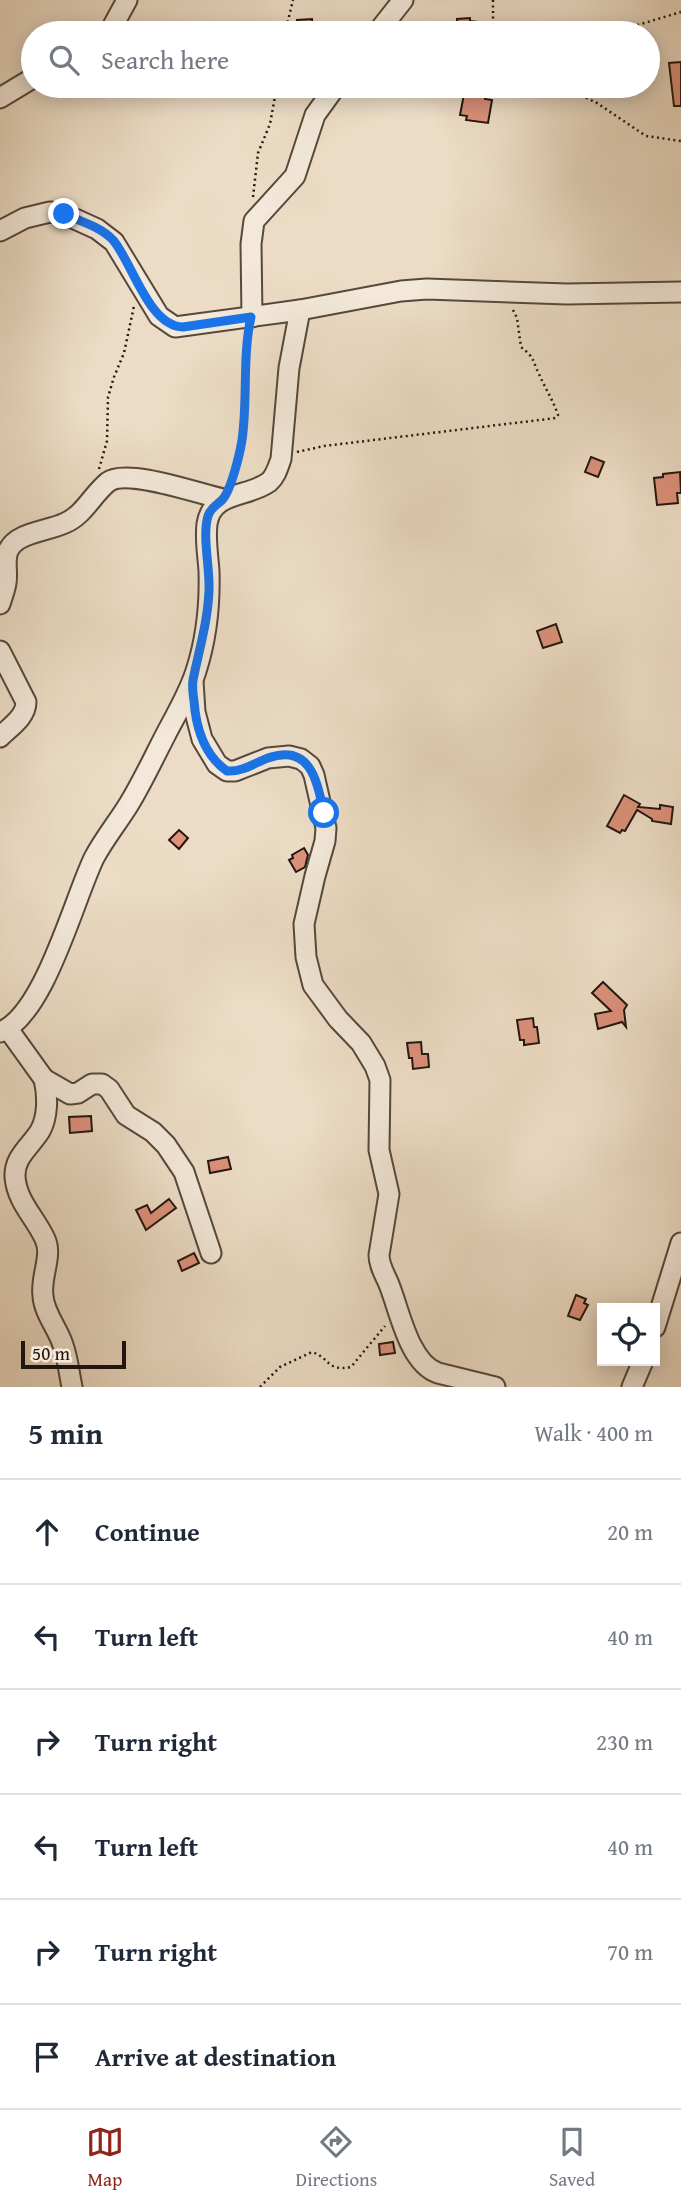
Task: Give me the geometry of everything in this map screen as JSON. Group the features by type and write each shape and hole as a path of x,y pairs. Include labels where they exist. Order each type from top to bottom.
{"street":[{"path":"116,21 127,0"},
{"path":"386,21 403,0"},
{"path":"0,97 21,85"},
{"path":"251,317 251,244 254,221 295,176 315,115 327,98"},
{"path":"0,231 25,218 50,212 64,214 97,229 111,237 159,316 175,327 427,289 567,294 681,292"},
{"path":"211,1253 184,1172 166,1145 153,1132 126,1115 105,1086 96,1083 78,1093 70,1094 44,1079 4,1030 28,1006 53,964 95,855 143,780 192,681 208,608 208,516 214,505 223,499 253,490 269,481 276,472 281,459 289,368 300,310"},
{"path":"0,604 6,584 8,550 14,543 71,520 108,482 125,477 141,478 223,499"},
{"path":"0,651 26,702 21,716 0,737"},
{"path":"192,681 195,712 202,739 217,764 227,771 235,771 268,758 289,756 301,759 310,766 314,775 327,828 306,915 306,957 313,985 338,1019 361,1043 376,1066 380,1080 379,1150 389,1194 383,1219 379,1260 408,1339 430,1369 495,1387"},
{"path":"44,1079 46,1100 41,1130 16,1164 15,1173 19,1196 45,1239 48,1256 43,1274 43,1298 64,1346 72,1387"},
{"path":"660,1311 681,1243"},
{"path":"632,1387 641,1366"}],"path":[{"path":"288,21 293,0"},
{"path":"493,0 493,21"},
{"path":"651,21 681,12"},
{"path":"254,221 251,209 256,162 270,124 275,98"},
{"path":"586,98 646,136 681,141"},
{"path":"108,482 101,476 99,469 107,441 108,397 126,343 138,283"},
{"path":"281,459 299,451 324,446 556,418 558,415 555,405 538,374 536,363 521,347 516,313 502,292"},
{"path":"223,499 235,470 242,438 245,353 251,317"},
{"path":"260,1387 279,1367 312,1352 335,1367 354,1365 384,1327 395,1302"}],"building":[{"path":"470,18 470,21 457,21"},
{"path":"681,62 681,106 674,106 669,63"},
{"path":"463,98 492,100 488,123 466,120 467,116 460,115"},
{"path":"591,457 604,462 598,477 585,472"},
{"path":"680,472 681,493 677,493 678,503 657,505 654,478"},
{"path":"556,624 562,642 543,648 537,631"},
{"path":"624,795 640,804 638,807 673,807 671,824 652,821 637,810 625,831 620,833 607,826"},
{"path":"179,830 188,838 179,849 169,840"},
{"path":"304,848 308,855 305,867 296,872 289,860"},
{"path":"603,982 627,1005 624,1010 626,1027 622,1022 598,1029 595,1014 611,1011 592,993"},
{"path":"533,1018 539,1043 524,1045 524,1040 520,1040 517,1020"},
{"path":"421,1042 422,1054 428,1054 429,1067 413,1069 407,1043"},
{"path":"91,1116 92,1131 70,1133 69,1117"},
{"path":"228,1157 231,1169 210,1173 208,1161"},
{"path":"169,1199 176,1208 146,1230 136,1210 147,1205 151,1213"},
{"path":"194,1253 199,1263 182,1271 178,1261"},
{"path":"576,1295 586,1299 584,1303 588,1305 580,1320 568,1316"},
{"path":"393,1342 395,1353 380,1355 379,1344"}],"route":[{"path":"64,214 111,237 159,316 175,327 251,317 245,353 246,380 240,449 223,499 214,505 206,527 208,608 192,681 195,712 207,750 217,764 227,771 245,769 276,756 301,759 310,766 324,813"}]}
